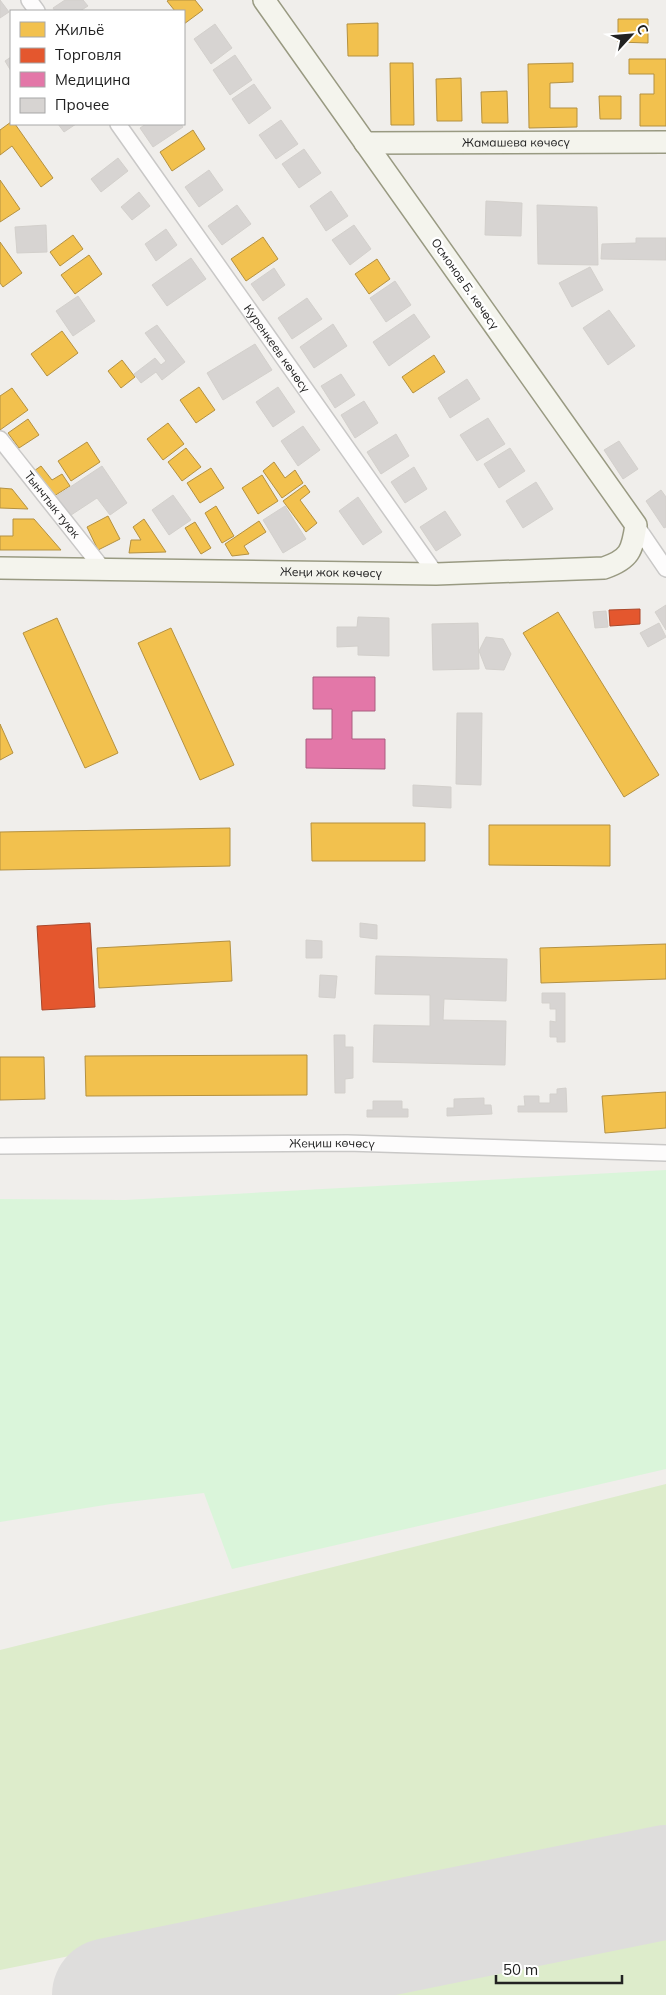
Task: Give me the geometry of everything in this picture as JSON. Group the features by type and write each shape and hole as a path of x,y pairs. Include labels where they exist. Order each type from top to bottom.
{"main road":[{"name":"Осмонов Б. көчөсү","path":"264,0 636,525"},
{"name":"Жамашева көчөсү","path":"365,143 666,142"},
{"name":"Жеңи жок көчөсү","path":"0,568 436,574 604,568 620,562 632,547 636,525"}],"street":[{"name":"Куренкеев көчөсү","path":"119,125 436,574"},
{"name":"Тынчтык туюк","path":"0,439 103,569"},
{"name":"Осмонов Б. көчөсү","path":"636,525 666,568"},
{"name":"Жеңиш көчөсү","path":"0,1146 347,1143 666,1153"}],"green space":[{"path":"666,1170 666,1469 232,1569 204,1493 111,1504 0,1522 0,1199 125,1200"},
{"path":"666,1484 666,1836 0,1970 0,1650"},
{"path":"666,1929 666,1995 340,1995"}],"building: Жильё":[{"path":"195,0 203,10 185,23 185,10 174,10 167,1"},
{"path":"618,19 648,19 648,43 618,42"},
{"path":"378,23 378,56 348,56 347,24"},
{"path":"629,59 666,59 666,126 640,126 640,94 654,94 654,74 629,74"},
{"path":"390,63 413,63 414,125 391,125"},
{"path":"573,63 573,82 550,83 550,108 577,108 577,127 529,128 528,64"},
{"path":"461,78 462,121 437,121 436,79"},
{"path":"507,91 508,123 482,123 481,92"},
{"path":"599,96 621,96 621,119 600,119"},
{"path":"10,123 10,125 16,125 53,178 41,187 12,146 0,155 0,130"},
{"path":"193,130 205,149 172,171 160,152"},
{"path":"0,180 20,209 0,222"},
{"path":"73,235 83,249 60,266 50,252"},
{"path":"263,237 278,259 246,281 231,259"},
{"path":"0,242 22,273 3,287 0,283"},
{"path":"89,255 102,274 75,294 61,275"},
{"path":"377,259 390,279 369,294 355,274"},
{"path":"62,331 78,353 47,376 31,354"},
{"path":"434,355 445,372 413,393 402,377"},
{"path":"122,360 135,377 121,388 108,371"},
{"path":"199,387 215,410 196,423 180,400"},
{"path":"12,388 28,410 0,430 0,396"},
{"path":"28,419 39,435 19,448 8,433"},
{"path":"168,423 184,444 163,460 147,439"},
{"path":"87,442 100,462 71,481 58,461"},
{"path":"186,448 201,467 182,481 168,462"},
{"path":"274,462 285,478 295,470 303,483 282,498 263,471"},
{"path":"41,466 52,480 62,474 70,486 51,498 31,473"},
{"path":"211,468 224,488 200,503 187,483"},
{"path":"262,475 278,501 258,514 242,488"},
{"path":"305,485 310,492 300,500 317,523 306,532 283,501"},
{"path":"0,488 12,489 28,509 0,508"},
{"path":"216,506 234,536 222,543 205,513"},
{"path":"108,516 120,539 98,550 87,527"},
{"path":"13,519 34,519 61,550 0,550 0,536 13,536"},
{"path":"144,519 166,552 129,553 131,540 141,540 133,527"},
{"path":"259,521 266,532 244,546 249,554 232,556 225,544"},
{"path":"195,522 211,548 201,554 185,528"},
{"path":"558,612 659,775 624,797 523,633"},
{"path":"57,618 118,753 85,768 23,633"},
{"path":"171,628 234,765 200,780 138,643"},
{"path":"0,724 13,753 0,760"},
{"path":"311,823 425,823 425,861 312,861"},
{"path":"489,825 610,825 610,866 489,865"},
{"path":"230,828 230,866 0,870 0,832"},
{"path":"230,941 232,981 99,988 97,948"},
{"path":"666,944 666,979 541,983 540,948"},
{"path":"307,1055 307,1095 86,1096 85,1056"},
{"path":"0,1057 44,1057 45,1099 0,1100"},
{"path":"666,1092 666,1128 605,1133 602,1096"}],"building: Торговля":[{"path":"640,609 640,624 610,626 609,610"},
{"path":"90,923 95,1007 42,1010 37,926"}],"building: Медицина":[{"path":"313,677 375,677 375,711 352,711 352,739 385,739 385,769 306,768 306,739 332,739 332,709 313,709"}],"building: Прочее":[{"path":"0,0 9,12 0,18"},
{"path":"65,0 83,0 88,6 82,10 54,10 53,8"},
{"path":"215,24 232,48 211,64 194,39"},
{"path":"235,55 252,80 230,95 213,70"},
{"path":"10,58 10,69 5,61"},
{"path":"254,84 271,108 249,124 232,99"},
{"path":"281,120 298,144 276,159 259,135"},
{"path":"59,125 74,125 64,132"},
{"path":"144,125 182,125 183,127 153,147 140,128"},
{"path":"304,149 321,173 299,188 282,164"},
{"path":"118,158 128,171 101,192 91,179"},
{"path":"209,170 223,190 199,207 185,187"},
{"path":"331,191 348,216 326,231 310,206"},
{"path":"139,192 150,206 132,220 121,207"},
{"path":"486,201 522,203 521,236 485,235"},
{"path":"237,205 251,224 222,245 208,226"},
{"path":"537,205 597,207 598,265 538,264"},
{"path":"46,225 47,252 17,253 15,227"},
{"path":"354,225 371,249 350,265 332,240"},
{"path":"166,229 177,245 156,261 145,244"},
{"path":"636,238 666,238 666,260 601,259 602,244 636,243"},
{"path":"191,258 206,279 167,306 152,285"},
{"path":"590,267 603,290 572,307 559,283"},
{"path":"274,268 285,285 263,301 251,284"},
{"path":"395,281 411,305 386,322 370,298"},
{"path":"78,296 95,321 73,336 56,311"},
{"path":"307,298 322,319 292,339 278,318"},
{"path":"609,310 635,346 608,365 583,328"},
{"path":"414,314 430,337 389,366 373,342"},
{"path":"333,324 347,346 314,368 300,347"},
{"path":"157,325 185,362 162,380 156,372 141,383 134,374 155,358 161,365 166,361 145,333"},
{"path":"255,344 272,370 223,400 207,373"},
{"path":"341,374 355,395 335,408 321,386"},
{"path":"467,379 480,399 450,418 438,398"},
{"path":"278,387 295,412 273,427 256,402"},
{"path":"364,401 378,423 355,438 341,415"},
{"path":"488,418 505,444 477,461 460,435"},
{"path":"303,426 320,450 298,466 281,441"},
{"path":"396,434 409,456 381,474 367,452"},
{"path":"619,441 638,469 623,479 604,450"},
{"path":"510,448 525,471 499,488 484,464"},
{"path":"102,466 127,503 110,515 97,498 65,519 52,499"},
{"path":"414,467 427,489 405,503 391,482"},
{"path":"536,482 553,509 523,528 506,501"},
{"path":"661,490 666,497 666,527 664,528 646,501"},
{"path":"173,495 191,520 169,535 152,510"},
{"path":"358,497 382,532 363,545 339,511"},
{"path":"285,506 306,539 283,553 263,520"},
{"path":"445,511 461,535 436,551 420,527"},
{"path":"666,605 666,630 655,612"},
{"path":"606,611 608,627 595,628 593,612"},
{"path":"358,617 389,618 389,656 358,655 358,646 337,647 337,627 357,627"},
{"path":"478,623 479,669 433,670 432,624"},
{"path":"659,623 666,637 648,647 640,633"},
{"path":"486,637 503,639 511,654 504,670 486,669 479,651"},
{"path":"457,713 482,713 481,785 456,784"},
{"path":"413,785 451,787 451,808 413,806"},
{"path":"360,923 377,925 377,939 360,937"},
{"path":"306,940 322,941 322,958 306,958"},
{"path":"376,956 507,959 506,1001 444,999 443,1020 506,1021 505,1065 373,1062 374,1025 430,1026 430,995 375,994"},
{"path":"320,975 337,976 335,998 319,997"},
{"path":"542,993 565,993 565,1042 557,1042 557,1037 550,1037 550,1021 556,1022 556,1009 550,1009 550,1003 542,1003"},
{"path":"334,1035 345,1035 345,1047 353,1047 353,1078 345,1079 345,1093 335,1093"},
{"path":"566,1088 567,1112 518,1112 518,1106 525,1106 524,1096 539,1096 539,1103 550,1103 550,1094 557,1094 557,1089"},
{"path":"484,1098 484,1105 491,1105 492,1114 447,1116 447,1108 454,1108 454,1099"},
{"path":"373,1101 402,1101 402,1109 408,1109 408,1117 367,1117 367,1110 373,1110"}],"runway":[{"path":"109,1995 666,1882"}]}
